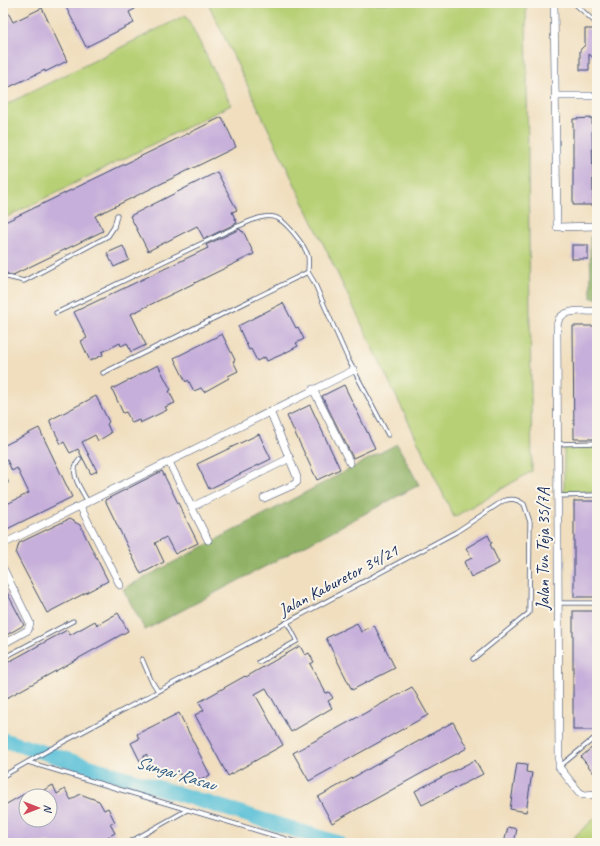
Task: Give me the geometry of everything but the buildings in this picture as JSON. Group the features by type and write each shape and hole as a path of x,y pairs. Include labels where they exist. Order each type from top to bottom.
{"street":[{"path":"554,3 557,227 597,226"},
{"path":"556,96 597,96"},
{"name":"Jalan Tun Teja 35/7A","path":"559,767 556,328 559,318 566,314 574,312 597,311"},
{"path":"3,544 354,370"},
{"path":"313,389 350,463"},
{"path":"264,498 293,485 297,482 298,477 270,411"},
{"path":"192,507 290,458"},
{"path":"169,462 208,540"},
{"path":"80,506 120,585"},
{"path":"3,568 30,623 28,630 3,644"},
{"path":"559,767 578,792 584,795 597,794"}],"lane":[{"path":"574,3 597,24"},
{"path":"3,276 24,281 108,236 114,227 117,215"},
{"path":"56,313 236,228 263,217 276,217 288,226 301,242 308,257 308,272 354,370 388,435"},
{"path":"102,373 308,272"},
{"path":"557,444 597,443"},
{"path":"80,459 76,462 74,474 88,502"},
{"path":"557,496 597,495"},
{"name":"Jalan Kaburetor 34/21","path":"3,776 54,747 456,532 503,502 510,499 515,499 524,504 530,522 529,612 473,659"},
{"path":"558,603 597,603"},
{"path":"3,658 73,621"},
{"path":"258,662 297,641 287,622"},
{"path":"142,659 151,680 158,691"},
{"path":"559,767 597,736"},
{"path":"28,762 299,843"},
{"path":"128,843 187,810"}],"green space":[{"path":"208,3 526,3 532,471 454,517"},
{"path":"186,15 231,105 3,219 3,106"},
{"path":"590,237 597,237 597,298 591,298"},
{"path":"397,444 419,485 145,630 123,589"},
{"path":"564,447 597,447 597,492 564,493"},
{"path":"597,816 597,843 579,843 573,838"}],"waterway":[{"name":"Sungai Rasau","path":"3,740 338,843"}]}
